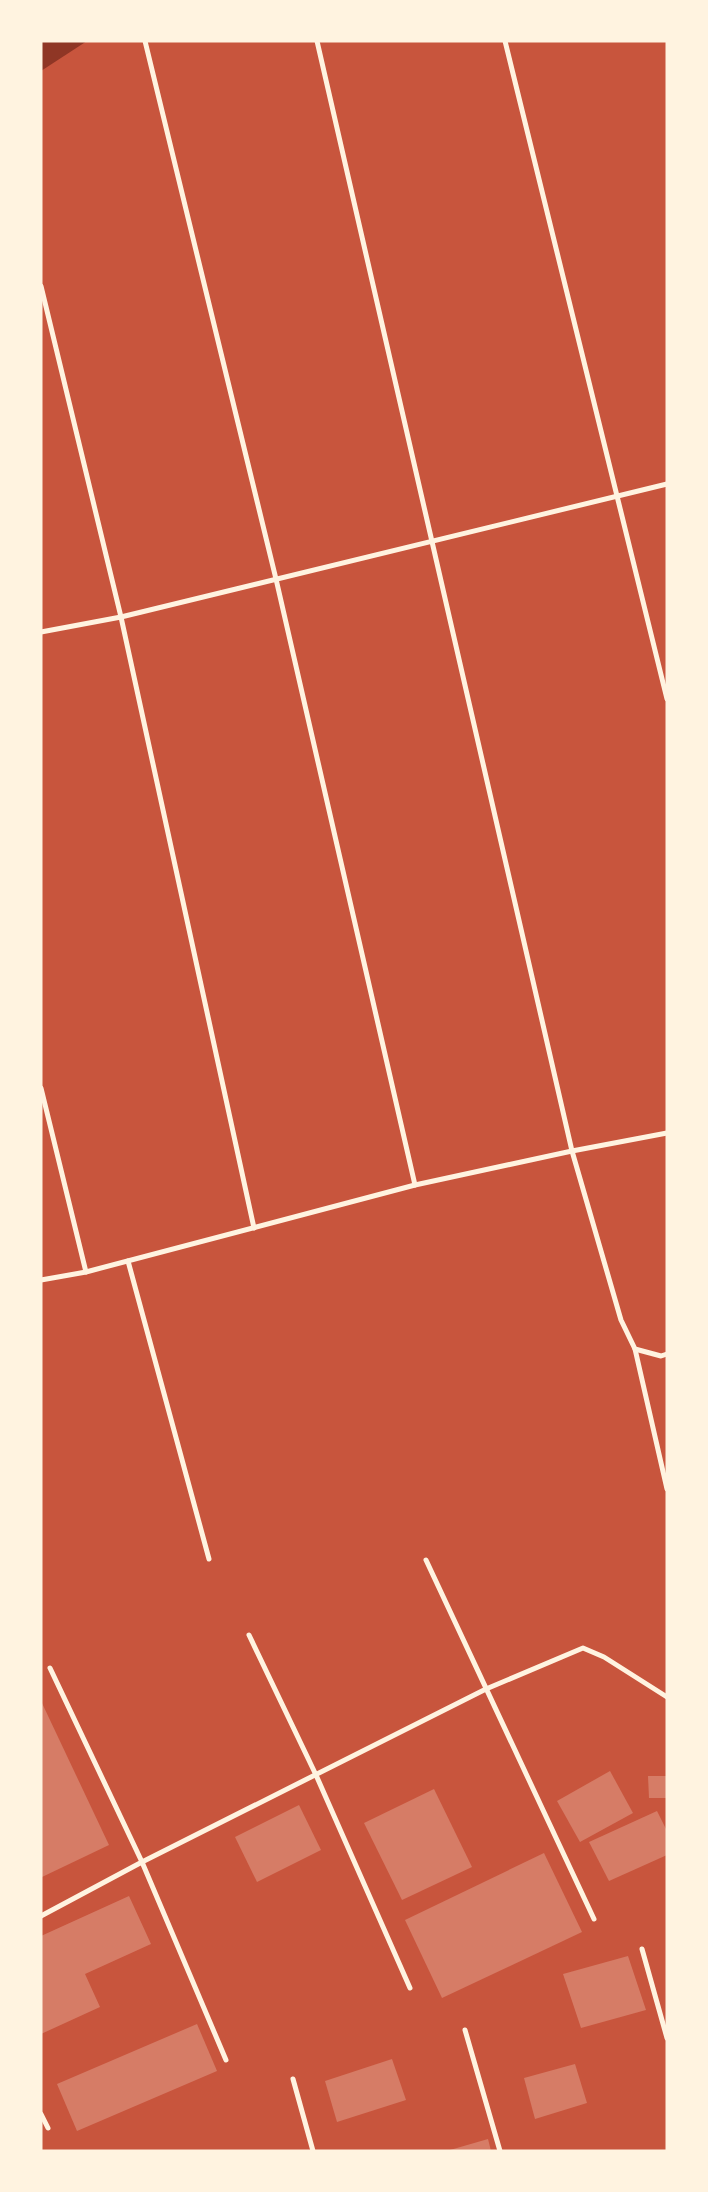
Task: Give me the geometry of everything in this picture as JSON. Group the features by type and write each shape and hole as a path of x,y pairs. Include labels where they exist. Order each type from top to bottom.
{"street":[{"path":"145,41 276,579 416,1185"},
{"path":"317,41 572,1151 620,1320 635,1349 667,1489"},
{"path":"505,41 667,699"},
{"path":"41,286 121,617 254,1228"},
{"path":"41,632 121,617 667,484"},
{"path":"41,1088 86,1272"},
{"path":"41,1280 86,1272 416,1185 572,1151 667,1133"},
{"path":"128,1261 209,1559"},
{"path":"635,1349 661,1356 667,1354"},
{"path":"426,1560 594,1920"},
{"path":"249,1635 316,1775 410,1988"},
{"path":"41,1916 142,1862 486,1689 583,1648 604,1658 667,1697"},
{"path":"50,1668 142,1862 226,2060"},
{"path":"642,1949 667,2038"},
{"path":"465,2030 500,2151"},
{"path":"293,2079 313,2151"},
{"path":"41,2114 48,2128"}],"shaded area":[{"path":"41,41 87,41 41,71"}],"building":[{"path":"41,1701 109,1845 42,1877 41,1875"},
{"path":"610,1771 633,1813 580,1842 557,1801"},
{"path":"648,1776 667,1776 667,1798 649,1798"},
{"path":"434,1789 472,1867 402,1900 364,1823"},
{"path":"299,1805 321,1850 257,1882 235,1837"},
{"path":"657,1811 667,1831 667,1855 609,1881 589,1842"},
{"path":"544,1853 582,1932 442,1998 405,1920"},
{"path":"129,1896 151,1944 85,1974 100,2007 41,2034 41,1936"},
{"path":"628,1956 646,2010 581,2028 563,1974"},
{"path":"197,2024 217,2071 77,2131 57,2084"},
{"path":"392,2059 406,2100 337,2122 325,2081"},
{"path":"575,2064 587,2103 535,2119 524,2078"},
{"path":"488,2139 491,2151 450,2151 450,2150"}]}
